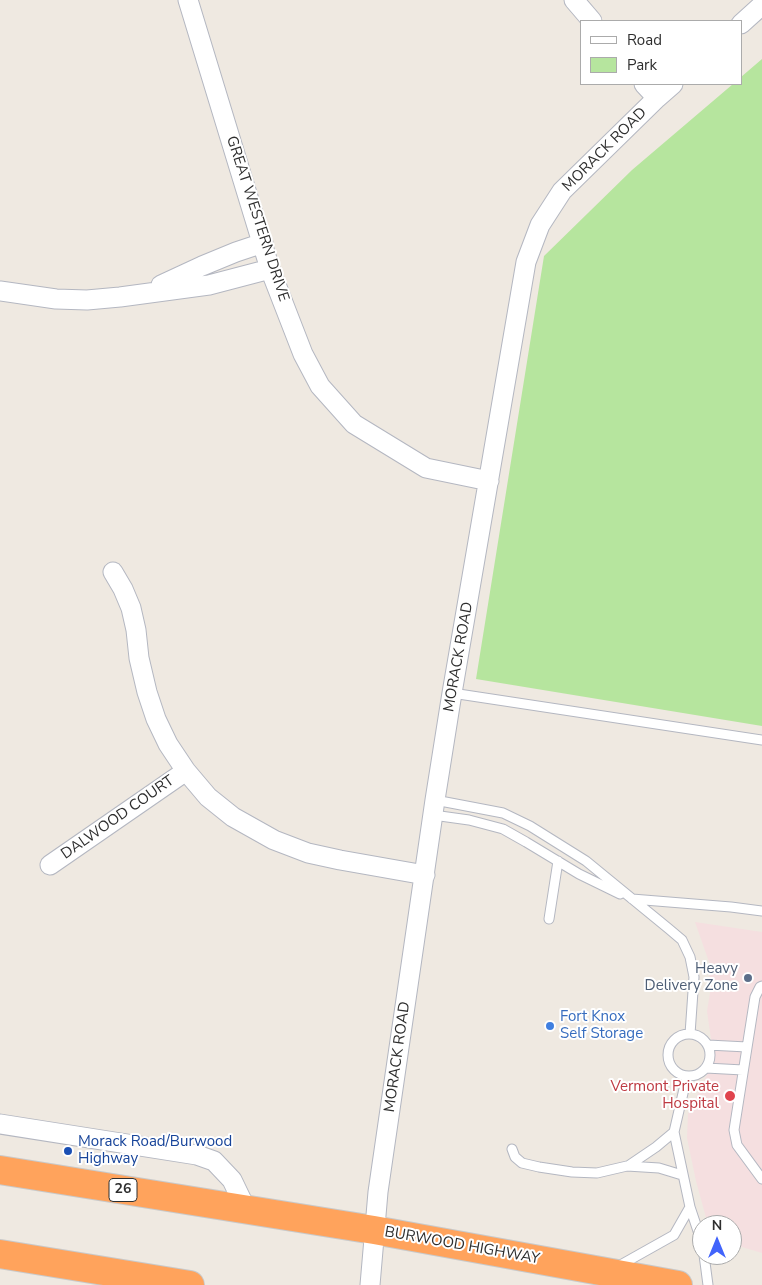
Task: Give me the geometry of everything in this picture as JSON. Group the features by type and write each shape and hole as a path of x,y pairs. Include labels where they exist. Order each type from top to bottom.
{"highway":[{"name":"BURWOOD HIGHWAY","path":"0,1170 374,1230 678,1285"},
{"path":"0,1254 190,1285"}],"street":[{"name":"GREAT WESTERN DRIVE","path":"188,0 270,269 303,354 320,386 354,424 426,468 489,481"},
{"path":"574,0 591,20"},
{"path":"742,23 762,6"},
{"path":"645,85 657,98"},
{"name":"MORACK ROAD","path":"370,1285 378,1192 434,807 526,262 540,225 562,191 672,85"},
{"path":"144,293 202,266 263,243"},
{"path":"0,291 56,299 86,300 209,285 270,269"},
{"path":"113,572 131,608 139,658 156,720 168,744 186,771 208,797 233,817 274,840 308,852 340,860 424,875"},
{"name":"DALWOOD COURT","path":"50,865 186,771"},
{"path":"0,1124 188,1154 214,1161 232,1180 246,1209"}],"lane":[{"path":"452,693 762,740"},
{"path":"434,807 469,820 502,829 579,874 632,900 762,911"},
{"path":"434,807 502,813 530,826 586,862 669,928 682,940 690,957 694,977 690,1034"},
{"path":"549,919 558,862"},
{"path":"762,986 754,997 734,1130 737,1145 762,1179"},
{"path":"690,1034 703,1040 708,1045 710,1052 710,1061 706,1068 694,1076 680,1074 674,1070 670,1064 668,1053 674,1040 690,1034"},
{"path":"708,1045 747,1047"},
{"path":"706,1068 743,1070"},
{"path":"687,1076 674,1132 682,1175 693,1215"},
{"path":"628,1166 674,1132"},
{"path":"512,1150 515,1157 522,1162 538,1167 572,1172 597,1173 628,1166 659,1168 682,1175"},
{"path":"609,1272 674,1235 690,1207"},
{"path":"705,1265 708,1285"}],"shaded area":[{"name":"Vermont Private Hospital","path":"695,922 762,932 762,1253 742,1247 742,1215 705,1215 687,1138 688,1114 714,1060 707,1011 710,993 709,962"}],"green space":[{"path":"762,59 762,726 476,679 544,256 632,170 732,85 742,85 742,76"}],"place":[{"name":"Heavy Delivery Zone","path":"748,978"},
{"name":"Fort Knox Self Storage","path":"550,1026"},
{"name":"Vermont Private Hospital","path":"730,1096"},
{"name":"Morack Road/Burwood Highway","path":"68,1151"}]}
